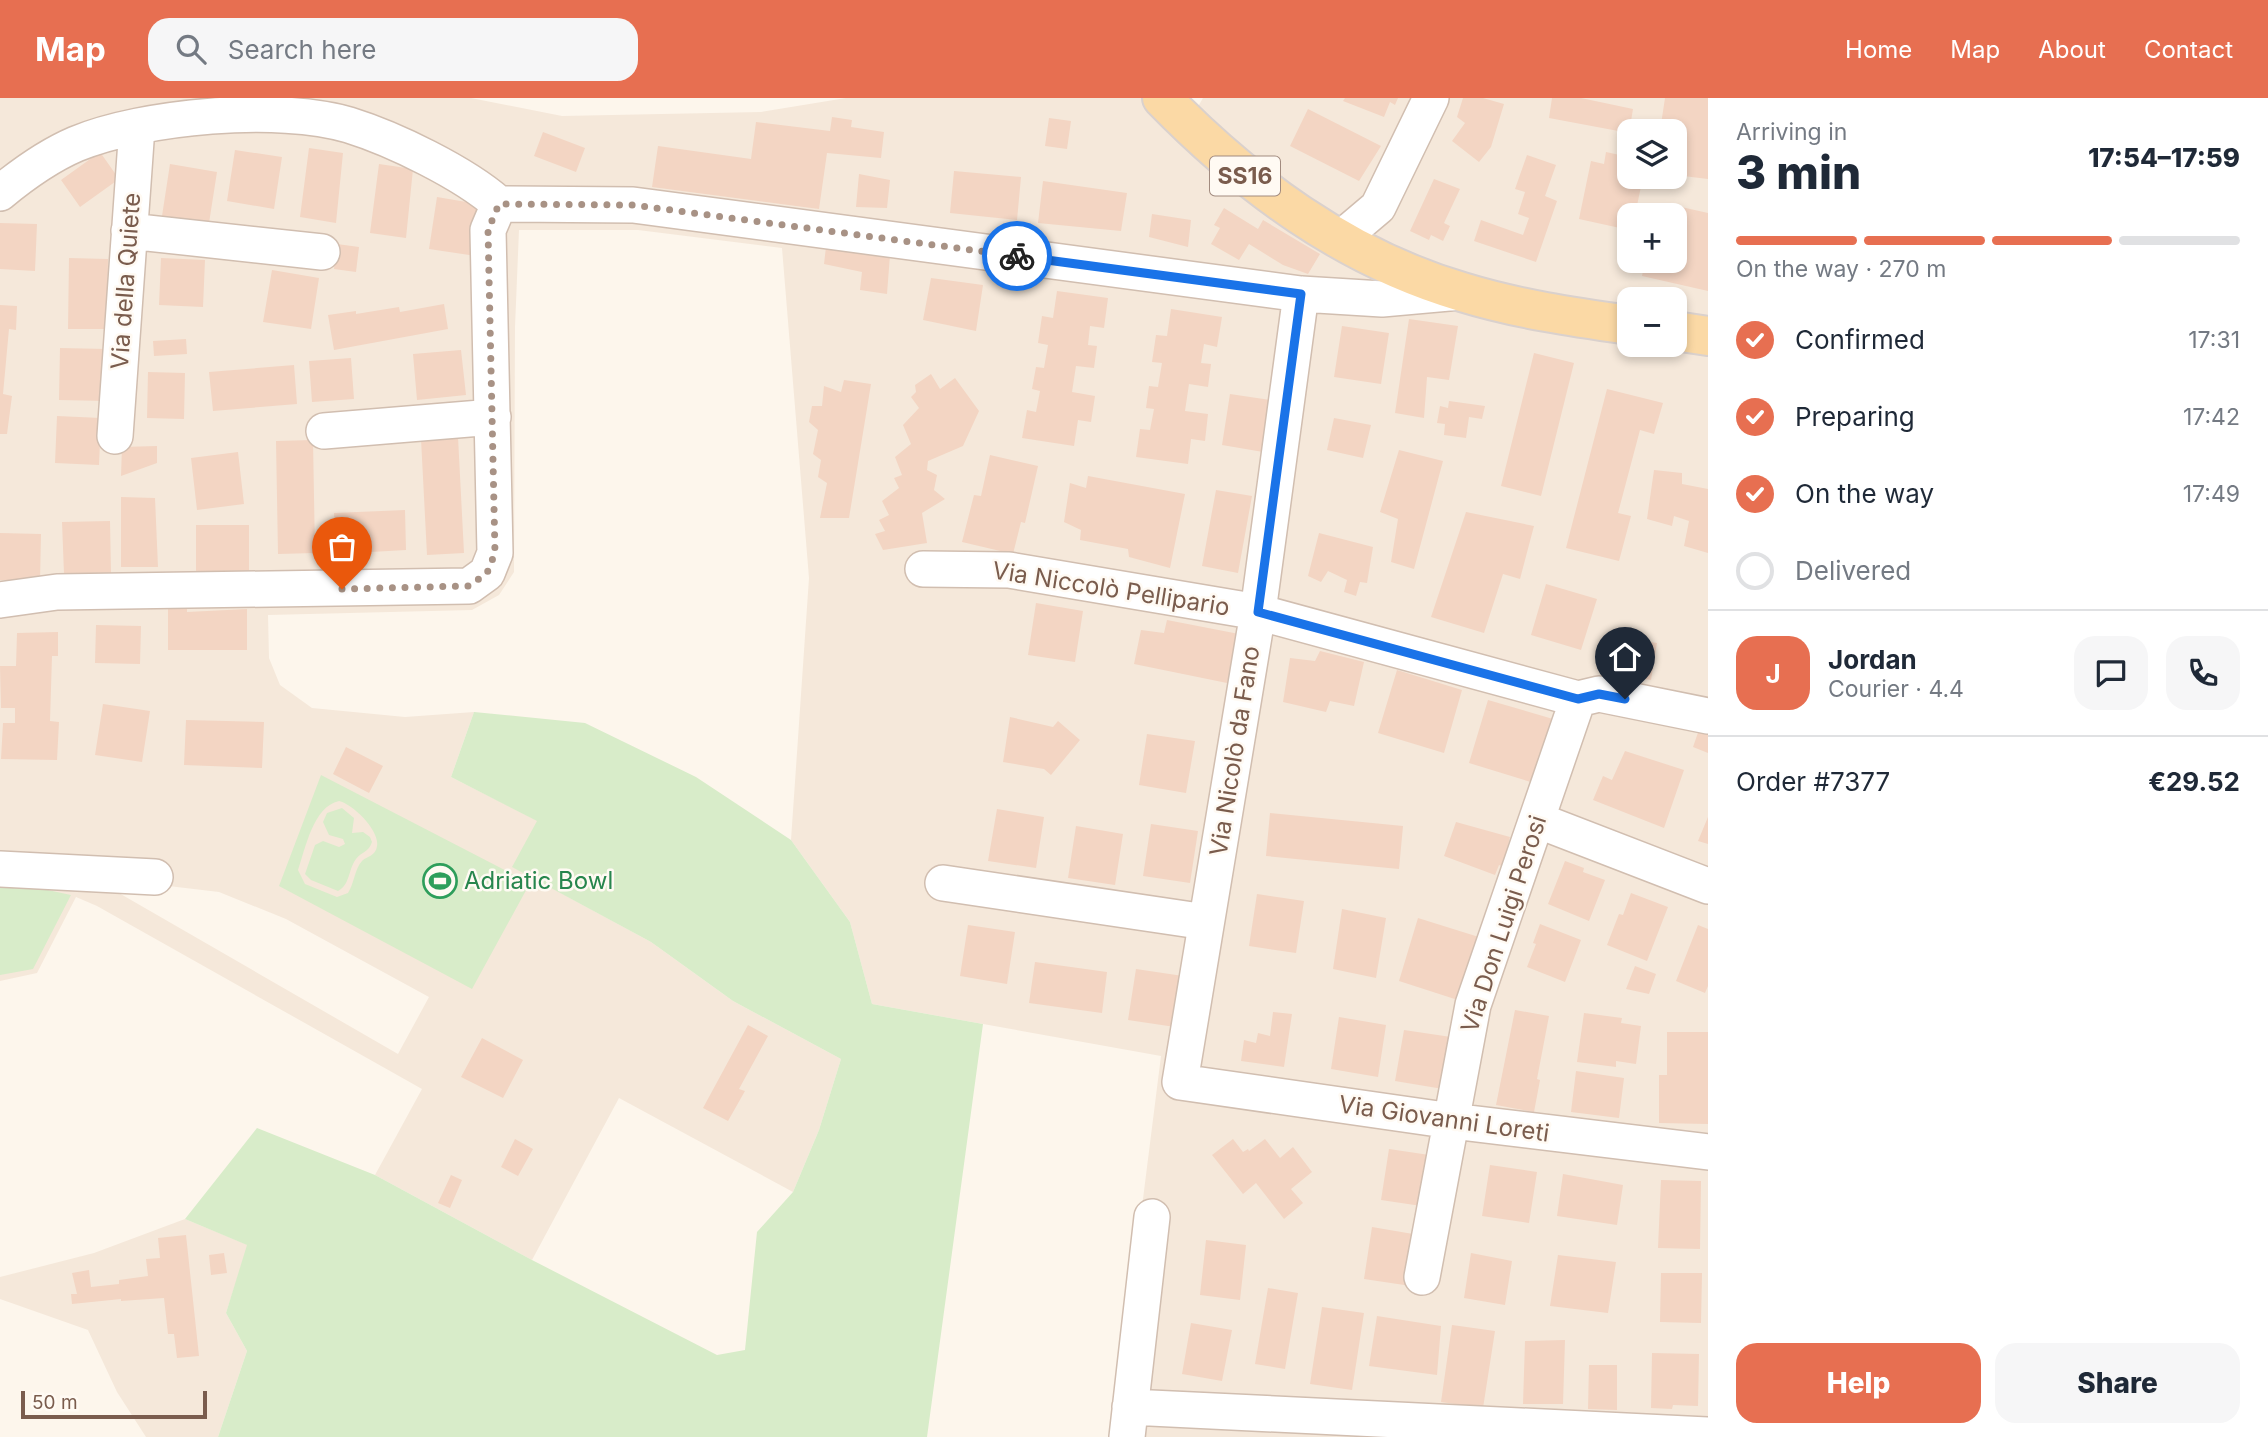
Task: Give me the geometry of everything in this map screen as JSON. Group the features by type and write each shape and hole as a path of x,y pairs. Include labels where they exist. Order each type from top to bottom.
{"main road":[{"name":"SS16","path":"1162,98 1250,180 1289,209 1339,240 1383,262 1460,292 1536,310 1617,323"},
{"path":"1687,333 1708,336"}],"street":[{"path":"1383,262 1377,234 1378,207 1431,98"},
{"path":"0,193 27,171 76,144 137,127 205,117 278,114 348,125 416,153 481,189 499,204 633,205 1301,294 1382,299 1460,292"},
{"name":"Via della Quiete","path":"115,436 137,127"},
{"path":"0,600 57,592 469,586 487,573 495,553 488,230 499,204"},
{"path":"1339,240 1378,207"},
{"path":"130,232 322,252"},
{"name":"Via Nicolò da Fano","path":"1180,1082 1258,612 1301,294"},
{"path":"324,430 493,417"},
{"name":"Via Niccolò Pellipario","path":"923,569 1009,570 1258,612 1578,699 1599,694 1708,716"},
{"name":"Via Don Luigi Perosi","path":"1422,1277 1473,1005 1578,699"},
{"path":"1537,820 1708,886"},
{"path":"0,869 155,877"},
{"path":"943,883 1206,922"},
{"name":"Via Giovanni Loreti","path":"1180,1082 1452,1121 1708,1152"},
{"path":"1152,1217 1128,1422 1708,1435"}],"shaded area":[{"path":"0,98 471,98 562,116 761,112 846,98 1148,98 1268,207 1617,329 1617,357 1687,357 1687,345 1708,345 1708,1437 1113,1437 1161,1056 872,1004 850,922 791,840 809,578 782,248 638,230 519,230 515,327 514,572 499,595 472,610 268,615 269,658 280,685 312,708 405,717 474,712 451,777 538,821 513,867 651,942 733,1001 841,1059 819,1130 793,1192 619,1098 532,1260 375,1175 422,1089 97,906 76,897 37,973 0,981","holes":["105,885 160,885 219,892 286,919 429,997 398,1054"]},
{"path":"1203,98 1708,98 1708,326 1687,323 1687,287 1617,287 1617,312 1484,292 1355,240 1192,117"},
{"path":"185,1219 248,1245 226,1313 247,1351 218,1437 146,1437 117,1392 88,1330 0,1299 0,1277 94,1253"}],"green space":[{"path":"474,712 585,723 696,777 791,840 850,922 872,1004 983,1024 927,1437 218,1437 247,1351 226,1313 247,1245 185,1219 257,1128 375,1175 717,1355 745,1350 757,1232 793,1192 819,1130 841,1059 733,1001 651,942 512,867 537,821 451,777"},
{"name":"Adriatic Bowl","path":"321,775 530,883 472,989 279,886","holes":["339,801 345,803 370,826 377,846 373,854 360,864 348,893 337,897 305,884 298,870 317,819 330,805"]},
{"path":"342,808 354,818 352,833 363,832 372,842 353,863 345,885 338,891 311,880 305,874 315,845 323,841 339,847 345,844 343,839 329,835 323,822 327,813"},
{"path":"0,884 29,886 71,895 33,969 0,975"}],"building":[{"path":"1345,98 1398,98 1395,105 1390,102 1384,117 1343,101"},
{"path":"1463,98 1483,98 1504,104 1491,147 1479,162 1452,141 1465,123 1457,117"},
{"path":"1552,98 1581,98 1633,109 1631,119 1617,119 1617,131 1549,118"},
{"path":"1665,98 1708,98 1708,179 1687,176 1687,119 1662,119"},
{"path":"1308,109 1381,146 1359,181 1290,146"},
{"path":"832,117 852,120 851,127 884,132 881,158 827,153 819,209 652,187 658,146 751,159 756,122 830,131"},
{"path":"1049,118 1071,121 1067,149 1045,146"},
{"path":"543,132 585,148 576,172 534,156"},
{"path":"309,148 343,153 336,223 300,217"},
{"path":"235,150 282,157 274,209 227,201"},
{"path":"100,152 119,179 80,207 61,180"},
{"path":"1606,152 1617,154 1617,189 1640,189 1638,203 1617,203 1617,227 1579,219 1591,161 1604,164"},
{"path":"1527,155 1556,165 1545,196 1557,201 1536,262 1474,241 1481,220 1523,235 1529,218 1518,214 1525,192 1515,189"},
{"path":"170,164 217,172 209,223 162,216"},
{"path":"379,164 413,169 406,238 370,233"},
{"path":"954,171 1021,177 1017,220 950,213"},
{"path":"859,174 890,180 887,208 856,207"},
{"path":"1434,179 1460,189 1444,223 1450,226 1443,241 1431,235 1429,240 1410,231"},
{"path":"1043,181 1127,193 1121,231 1038,223"},
{"path":"437,197 484,205 476,256 429,249"},
{"path":"1224,208 1258,229 1263,220 1320,254 1308,274 1283,265 1249,244 1239,260 1211,244 1220,228 1214,225"},
{"path":"1687,208 1708,213 1708,291 1642,276 1643,273 1687,273"},
{"path":"1152,214 1191,220 1188,247 1149,237"},
{"path":"0,223 37,224 35,271 0,269"},
{"path":"337,244 359,247 356,272 334,269"},
{"path":"826,247 890,255 887,294 860,290 862,272 824,264"},
{"path":"69,258 108,259 107,329 68,329"},
{"path":"161,258 205,260 203,307 159,305"},
{"path":"272,270 319,278 311,329 263,322"},
{"path":"931,278 983,285 976,331 923,320"},
{"path":"1057,291 1108,298 1104,328 1090,326 1088,345 1097,346 1094,368 1076,366 1072,392 1095,396 1091,422 1078,420 1074,446 1022,438 1027,410 1036,412 1040,391 1032,389 1036,367 1044,368 1048,345 1038,343 1042,316 1053,318"},
{"path":"444,304 448,329 334,350 328,315 356,311 356,314 399,307 400,312"},
{"path":"0,305 17,306 16,330 9,329 3,394 12,396 7,434 0,434"},
{"path":"1171,309 1222,317 1217,347 1204,344 1201,363 1211,364 1208,387 1189,384 1185,411 1208,414 1205,441 1191,439 1188,464 1136,457 1140,429 1150,430 1154,409 1146,408 1149,386 1158,387 1162,363 1152,362 1156,335 1167,336"},
{"path":"1409,319 1458,326 1449,380 1427,377 1424,418 1395,413"},
{"path":"1342,326 1389,333 1381,384 1334,377"},
{"path":"186,339 187,354 154,356 153,341"},
{"path":"60,348 107,349 106,401 59,400"},
{"path":"461,350 466,395 417,400 413,354"},
{"path":"1534,353 1574,363 1541,496 1501,486"},
{"path":"351,358 354,399 312,402 309,361"},
{"path":"294,365 297,404 213,411 209,372"},
{"path":"148,372 185,373 184,419 147,418"},
{"path":"931,374 940,389 955,378 979,411 963,446 928,461 927,470 937,475 934,490 945,499 922,513 927,543 883,550 875,534 885,531 879,520 889,515 882,501 899,488 894,478 902,475 895,457 911,444 903,425 919,408 911,397 916,392 915,385"},
{"path":"844,380 871,384 849,518 820,518 827,483 818,477 821,460 813,454 818,430 809,422 812,406 822,406 824,386 841,392"},
{"path":"1607,389 1663,403 1654,434 1640,430 1618,513 1631,516 1619,561 1566,548"},
{"path":"1230,394 1277,401 1269,453 1222,445"},
{"path":"1449,401 1485,406 1482,419 1469,417 1466,438 1444,435 1445,424 1437,423 1440,406 1448,408"},
{"path":"57,416 101,418 99,465 55,463"},
{"path":"1334,418 1371,425 1363,458 1327,450"},
{"path":"458,437 464,553 427,555 421,439"},
{"path":"313,440 315,553 278,554 276,441"},
{"path":"157,446 157,463 121,476 122,447"},
{"path":"1399,450 1443,461 1414,569 1391,562 1398,519 1380,512"},
{"path":"238,452 244,504 197,510 191,458"},
{"path":"990,455 1038,466 1025,523 1021,522 1013,554 962,542 974,495 981,496"},
{"path":"1654,470 1682,473 1682,484 1708,489 1708,553 1684,546 1689,521 1674,516 1672,526 1647,519"},
{"path":"1088,476 1185,494 1170,568 1129,557 1128,549 1080,540 1081,530 1064,522 1070,483 1086,488"},
{"path":"1216,490 1252,496 1238,573 1202,566"},
{"path":"121,497 155,498 158,567 121,567"},
{"path":"405,510 406,550 336,554 334,513"},
{"path":"1466,512 1534,526 1520,579 1503,574 1484,633 1431,617"},
{"path":"110,521 111,573 64,574 62,522"},
{"path":"196,525 249,525 249,578 196,577"},
{"path":"0,533 41,534 40,581 0,580"},
{"path":"1319,533 1373,547 1367,583 1360,582 1356,596 1344,592 1347,580 1328,571 1321,582 1308,576"},
{"path":"1546,584 1597,599 1581,650 1531,635"},
{"path":"1036,603 1083,611 1075,662 1028,655"},
{"path":"168,609 187,609 187,612 247,609 247,650 168,650"},
{"path":"1167,620 1239,634 1227,683 1134,664 1141,630 1164,633"},
{"path":"96,625 141,626 140,664 95,663"},
{"path":"58,632 58,656 52,656 50,721 59,722 57,760 1,759 3,723 15,723 15,708 1,708 0,666 16,666 17,633"},
{"path":"1618,637 1657,643 1651,680 1612,674"},
{"path":"1320,651 1364,662 1354,706 1330,701 1326,712 1283,702 1290,658 1315,661"},
{"path":"1397,670 1462,690 1444,753 1378,733"},
{"path":"1488,700 1553,719 1534,783 1469,763"},
{"path":"103,704 150,711 142,762 95,755"},
{"path":"1010,717 1053,727 1058,721 1080,740 1051,775 1044,769 1003,762"},
{"path":"186,720 264,722 262,768 184,765"},
{"path":"1701,724 1708,726 1708,753 1693,747"},
{"path":"1147,734 1195,741 1186,793 1139,785"},
{"path":"346,747 383,766 369,793 333,774"},
{"path":"1625,751 1684,770 1664,828 1593,800 1603,776 1612,780"},
{"path":"997,809 1044,817 1036,868 988,861"},
{"path":"1270,813 1403,826 1399,869 1266,856"},
{"path":"1708,817 1708,844 1698,841"},
{"path":"1456,822 1510,837 1506,854 1512,857 1509,869 1499,865 1495,875 1444,856"},
{"path":"1151,824 1198,831 1190,883 1143,876"},
{"path":"1076,826 1123,834 1115,885 1068,878"},
{"path":"1565,861 1584,868 1583,872 1605,880 1589,921 1548,904"},
{"path":"1631,893 1668,907 1647,961 1607,945"},
{"path":"1257,894 1304,901 1296,953 1249,946"},
{"path":"1342,909 1386,918 1376,978 1333,969"},
{"path":"1418,918 1482,938 1464,1002 1399,981"},
{"path":"1540,924 1581,940 1565,982 1527,967"},
{"path":"968,925 1015,932 1007,984 960,976"},
{"path":"1698,925 1708,929 1708,986 1705,993 1676,981"},
{"path":"1035,962 1107,972 1102,1013 1029,1003"},
{"path":"1635,966 1656,974 1649,994 1626,989"},
{"path":"1136,969 1183,976 1175,1027 1128,1020"},
{"path":"1515,1010 1549,1016 1537,1079 1540,1080 1534,1112 1496,1105"},
{"path":"1273,1012 1292,1014 1284,1067 1241,1061 1244,1040 1256,1043 1258,1033 1270,1036"},
{"path":"1584,1013 1622,1018 1621,1023 1641,1026 1636,1064 1616,1061 1616,1067 1577,1062"},
{"path":"1339,1017 1386,1025 1378,1077 1331,1069"},
{"path":"748,1025 768,1036 739,1089 745,1091 728,1121 703,1108"},
{"path":"1404,1030 1451,1037 1443,1089 1395,1081"},
{"path":"1667,1032 1708,1032 1708,1124 1659,1123 1659,1075 1667,1075"},
{"path":"482,1038 523,1060 503,1098 461,1077"},
{"path":"1576,1071 1624,1078 1619,1118 1571,1112"},
{"path":"515,1139 533,1149 518,1176 501,1167"},
{"path":"1233,1139 1243,1152 1248,1149 1249,1151 1265,1139 1280,1158 1293,1147 1312,1172 1291,1189 1303,1203 1284,1219 1256,1183 1243,1194 1212,1155"},
{"path":"1389,1149 1436,1156 1428,1207 1381,1200"},
{"path":"1490,1165 1537,1172 1529,1223 1482,1216"},
{"path":"1563,1174 1623,1185 1617,1225 1557,1216"},
{"path":"451,1175 462,1180 450,1208 438,1203"},
{"path":"1661,1180 1701,1181 1700,1249 1658,1248"},
{"path":"1372,1227 1419,1235 1411,1286 1364,1279"},
{"path":"186,1235 199,1356 177,1358 174,1334 168,1334 164,1298 72,1304 71,1294 77,1294 72,1273 89,1270 91,1287 119,1284 119,1280 148,1276 146,1259 160,1258 158,1238"},
{"path":"1206,1240 1246,1245 1240,1300 1200,1295"},
{"path":"224,1253 227,1273 211,1275 209,1255"},
{"path":"1471,1253 1512,1261 1505,1305 1464,1298"},
{"path":"1558,1255 1616,1262 1608,1313 1550,1306"},
{"path":"1661,1273 1702,1273 1701,1323 1660,1322"},
{"path":"1268,1288 1298,1293 1285,1369 1255,1364"},
{"path":"1322,1307 1364,1313 1352,1390 1310,1384"},
{"path":"1377,1316 1441,1326 1437,1375 1369,1366"},
{"path":"1191,1323 1232,1330 1222,1381 1182,1374"},
{"path":"1452,1325 1495,1331 1483,1408 1441,1402"},
{"path":"1565,1340 1563,1404 1523,1404 1525,1341"},
{"path":"1652,1353 1699,1354 1698,1406 1651,1408"},
{"path":"1589,1365 1617,1365 1617,1410 1588,1409"}],"way so far":[{"path":"342,589 469,586 487,573 495,553 488,230 499,204 633,205 1017,256"}],"place":[{"name":"Adriatic Bowl","path":"440,881"}],"route":[{"path":"1017,256 1301,294 1258,612 1578,699 1599,694 1625,699"}]}
